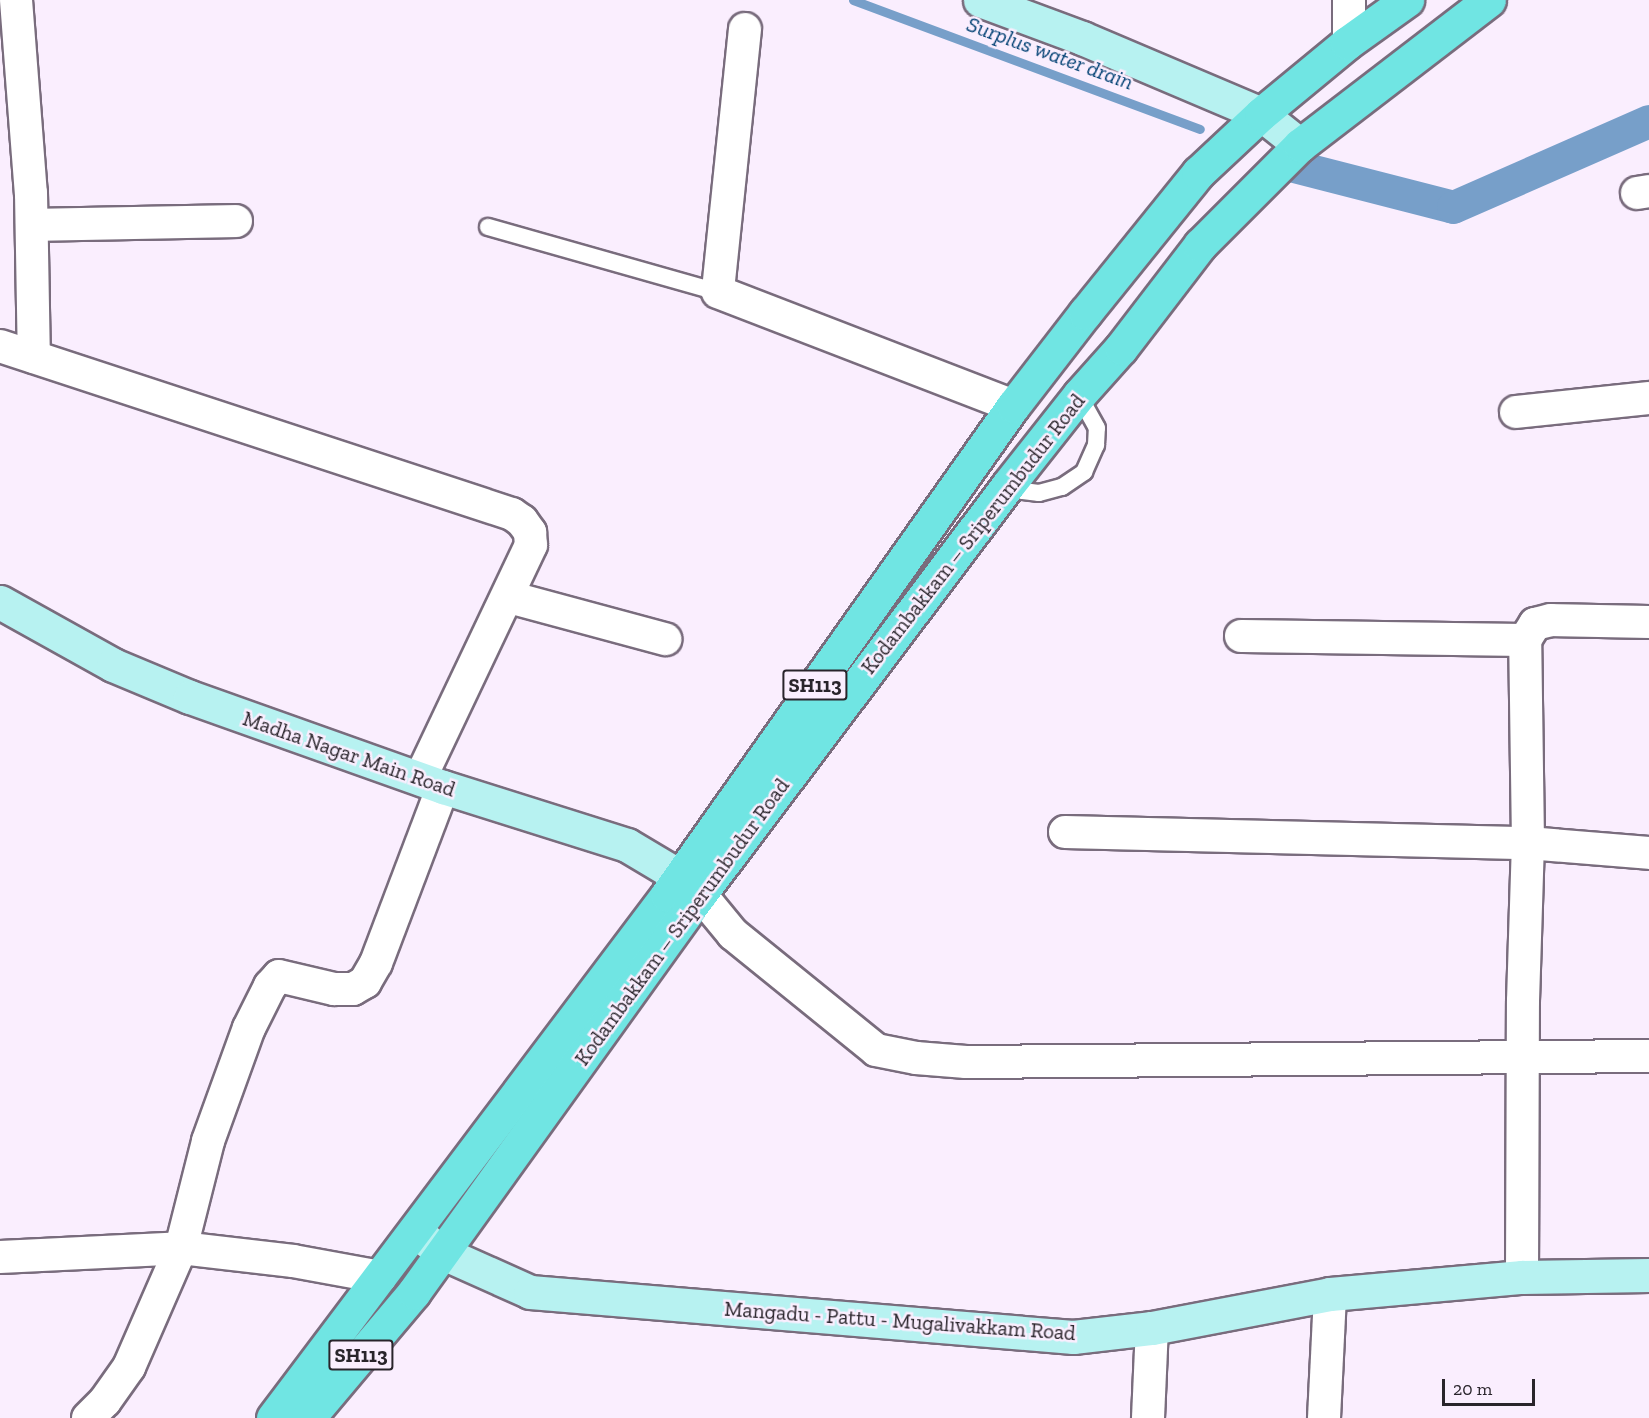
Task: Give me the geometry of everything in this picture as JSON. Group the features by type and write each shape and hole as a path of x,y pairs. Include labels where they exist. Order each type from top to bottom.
{"main road":[{"name":"Kodambakkam – Sriperumbudur Road","path":"310,1418 414,1292 443,1252 1013,406 1198,173 1261,114 1349,42 1407,0"},
{"name":"Kodambakkam – Sriperumbudur Road","path":"273,1418 416,1232 690,885 1200,245 1300,145 1489,0"}],"street":[{"path":"16,0 32,225 34,357"},
{"path":"980,0 1082,38 1261,114 1300,145"},
{"path":"1349,0 1349,42"},
{"path":"745,29 718,292 1013,406"},
{"path":"32,225 236,221"},
{"path":"0,346 512,514 530,532 531,545 432,783 376,963 365,982 353,989 334,989 279,976 270,986 249,1028 208,1142 181,1248 129,1367 105,1401 88,1418"},
{"path":"1516,412 1649,398"},
{"path":"508,597 665,639"},
{"name":"Madha Nagar Main Road","path":"0,602 113,665 190,698 432,783 627,845 690,885"},
{"path":"1522,1277 1523,1056 1528,843 1525,640 1535,624 1551,620 1649,622"},
{"path":"1241,636 1525,640"},
{"path":"1065,832 1528,843 1649,853"},
{"path":"690,885 733,934 876,1050 916,1058 966,1062 1649,1056"},
{"name":"Mangadu - Pattu - Mugalivakkam Road","path":"416,1232 443,1252 530,1292 1073,1337 1152,1328 1330,1294 1522,1277 1649,1275"},
{"path":"0,1257 181,1248 293,1262 381,1277 414,1292"},
{"path":"1324,1418 1330,1294"},
{"path":"1148,1418 1152,1328"}],"lane":[{"path":"488,227 718,292"},
{"path":"1008,485 1023,491 1039,493 1062,488 1084,472 1096,446 1097,428 1079,395"}],"waterway":[{"name":"Surplus water drain","path":"853,0 1200,129"},
{"path":"1290,165 1453,207 1649,121"}]}
